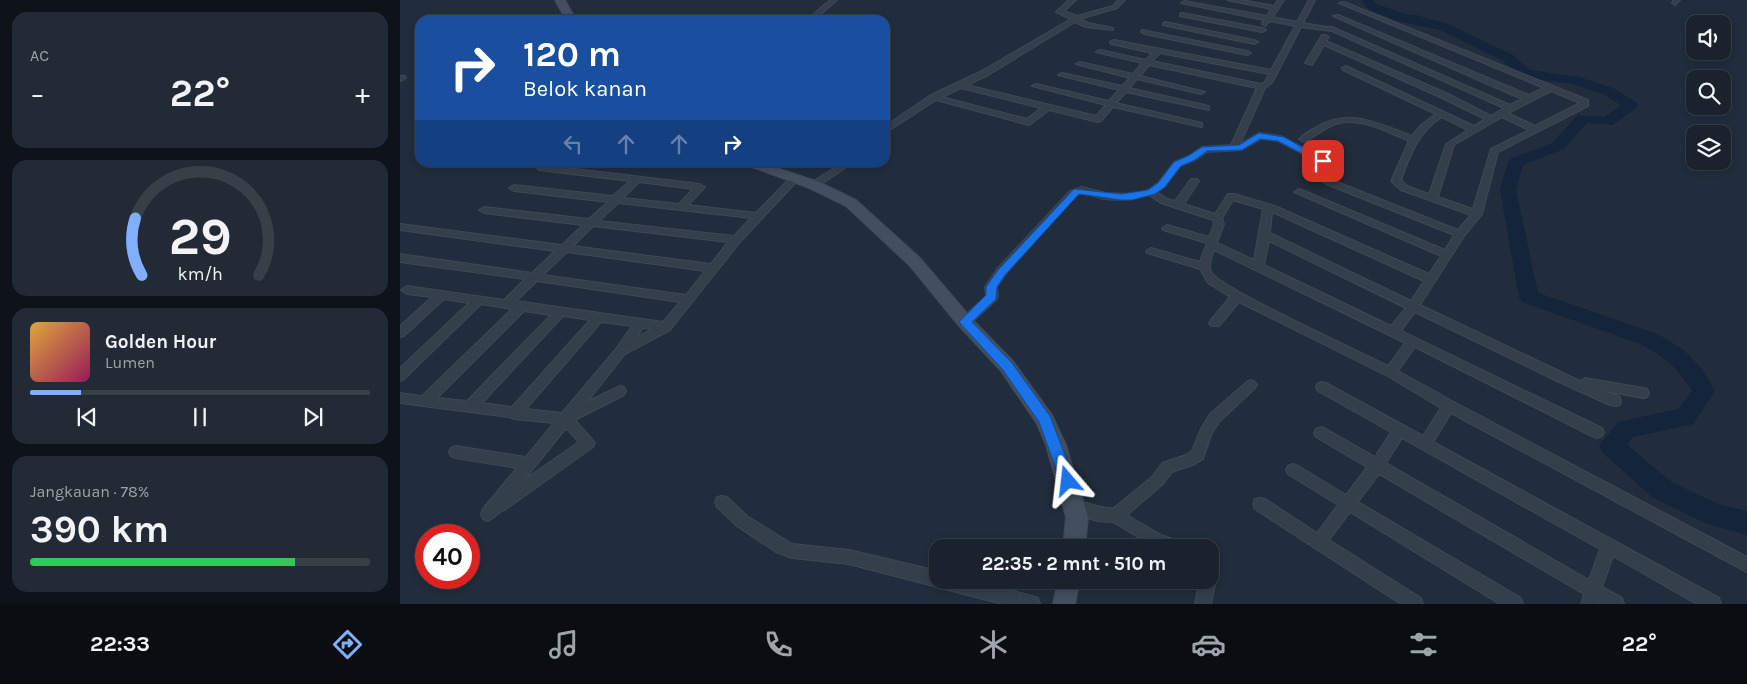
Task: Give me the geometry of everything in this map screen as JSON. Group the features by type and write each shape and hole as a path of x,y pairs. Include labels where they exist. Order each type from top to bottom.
{"street":[{"path":"560,0 567,15"},
{"path":"816,15 834,0"},
{"path":"1073,0 1059,12 1086,25 1111,29"},
{"path":"890,127 934,97 985,73 1075,19 1111,9 1122,0"},
{"path":"1230,0 1276,8"},
{"path":"1239,66 1281,0"},
{"path":"1234,148 1262,87 1268,82 1312,0"},
{"path":"1309,63 1343,1 1550,88 1581,99 1584,104 1494,151 1477,214 1460,234 1432,280 1393,332"},
{"path":"1184,3 1329,29 1510,108"},
{"path":"1182,14 1262,30"},
{"path":"1336,16 1530,98"},
{"path":"1165,24 1254,42"},
{"path":"1145,32 1247,53"},
{"path":"1114,42 1155,51 1163,50 1273,73"},
{"path":"1322,42 1443,95 1491,119"},
{"path":"959,85 1098,119 1125,90 1155,51"},
{"path":"1100,52 1262,87"},
{"path":"1080,64 1201,92"},
{"path":"1346,68 1473,129"},
{"path":"1062,75 1206,108"},
{"path":"1036,86 1199,126"},
{"path":"1432,199 1450,144 1501,113 1550,88"},
{"path":"934,97 1029,122 1047,107"},
{"path":"1501,113 1536,130"},
{"path":"1442,114 1422,126 1412,139 1396,182 1404,188 1477,214"},
{"path":"1303,139 1330,123 1343,121 1365,123 1412,139"},
{"path":"965,322 992,296 992,287 1002,272 1073,193 1082,190 1106,196 1132,197 1151,192 1161,185 1181,161 1192,158 1209,147 1234,148 1245,146 1259,136 1280,139 1323,161 1323,166 1318,174 1329,182 1460,234"},
{"path":"760,167 839,195 870,219 914,262 965,322 1007,366 1045,420 1064,466 1077,517 1075,539"},
{"path":"814,185 842,167"},
{"path":"542,168 700,187 681,207"},
{"path":"620,352 666,327 736,240 794,178"},
{"path":"506,304 636,179"},
{"path":"1178,205 1194,181"},
{"path":"514,188 758,216"},
{"path":"1151,192 1164,201 1217,218"},
{"path":"1299,192 1448,255"},
{"path":"1217,218 1231,196 1277,209 1432,280"},
{"path":"689,198 730,212"},
{"path":"1258,266 1265,235 1268,208"},
{"path":"484,210 736,240"},
{"path":"1217,218 1219,224 1211,242 1205,267 1205,271 1212,280 1237,296 1390,372 1448,406 1747,564"},
{"path":"400,227 713,268"},
{"path":"1167,228 1211,242 1597,432"},
{"path":"1265,235 1563,379 1615,401"},
{"path":"1151,251 1205,267"},
{"path":"400,258 689,299"},
{"path":"402,291 480,299 666,327"},
{"path":"400,333 443,294"},
{"path":"1215,322 1237,296"},
{"path":"400,376 480,299"},
{"path":"425,401 522,306"},
{"path":"469,408 561,311"},
{"path":"514,414 599,317"},
{"path":"565,420 588,443 488,514 620,352 640,323"},
{"path":"1390,372 1413,342"},
{"path":"1563,379 1643,393"},
{"path":"1115,515 1158,480 1167,467 1194,459 1212,420 1224,408 1245,393 1251,385"},
{"path":"1322,387 1713,604"},
{"path":"400,398 565,420 620,391"},
{"path":"1425,444 1448,406"},
{"path":"1319,542 1377,465 1399,430"},
{"path":"1321,433 1377,465 1591,597 1616,604"},
{"path":"456,452 530,464"},
{"path":"1293,470 1348,505 1515,604"},
{"path":"722,502 748,526 781,547 792,551 849,557 929,577"},
{"path":"1260,504 1415,604"},
{"path":"1075,507 1104,515 1115,515 1154,539"},
{"path":"1591,597 1609,546"},
{"path":"974,589 1032,604"},
{"path":"1064,604 1067,589"},
{"path":"1203,604 1206,589"}],"waterway":[{"path":"1367,0 1373,7 1402,18 1416,19 1444,27 1508,58 1526,74 1574,80 1608,91 1631,105 1608,122 1583,118 1558,146 1516,162 1508,190 1529,297 1628,330 1665,347 1683,361 1704,391 1685,417 1626,429 1611,446 1661,489 1714,515 1747,523"}],"route":[{"path":"1068,481 1064,466 1045,420 1007,366 965,322 992,296 993,292 991,289 1002,272 1073,193 1077,191 1082,190 1106,196 1121,197 1132,197 1151,192 1161,185 1174,167 1181,161 1192,158 1209,147 1242,147 1254,138 1265,135 1280,139 1323,161"}]}
